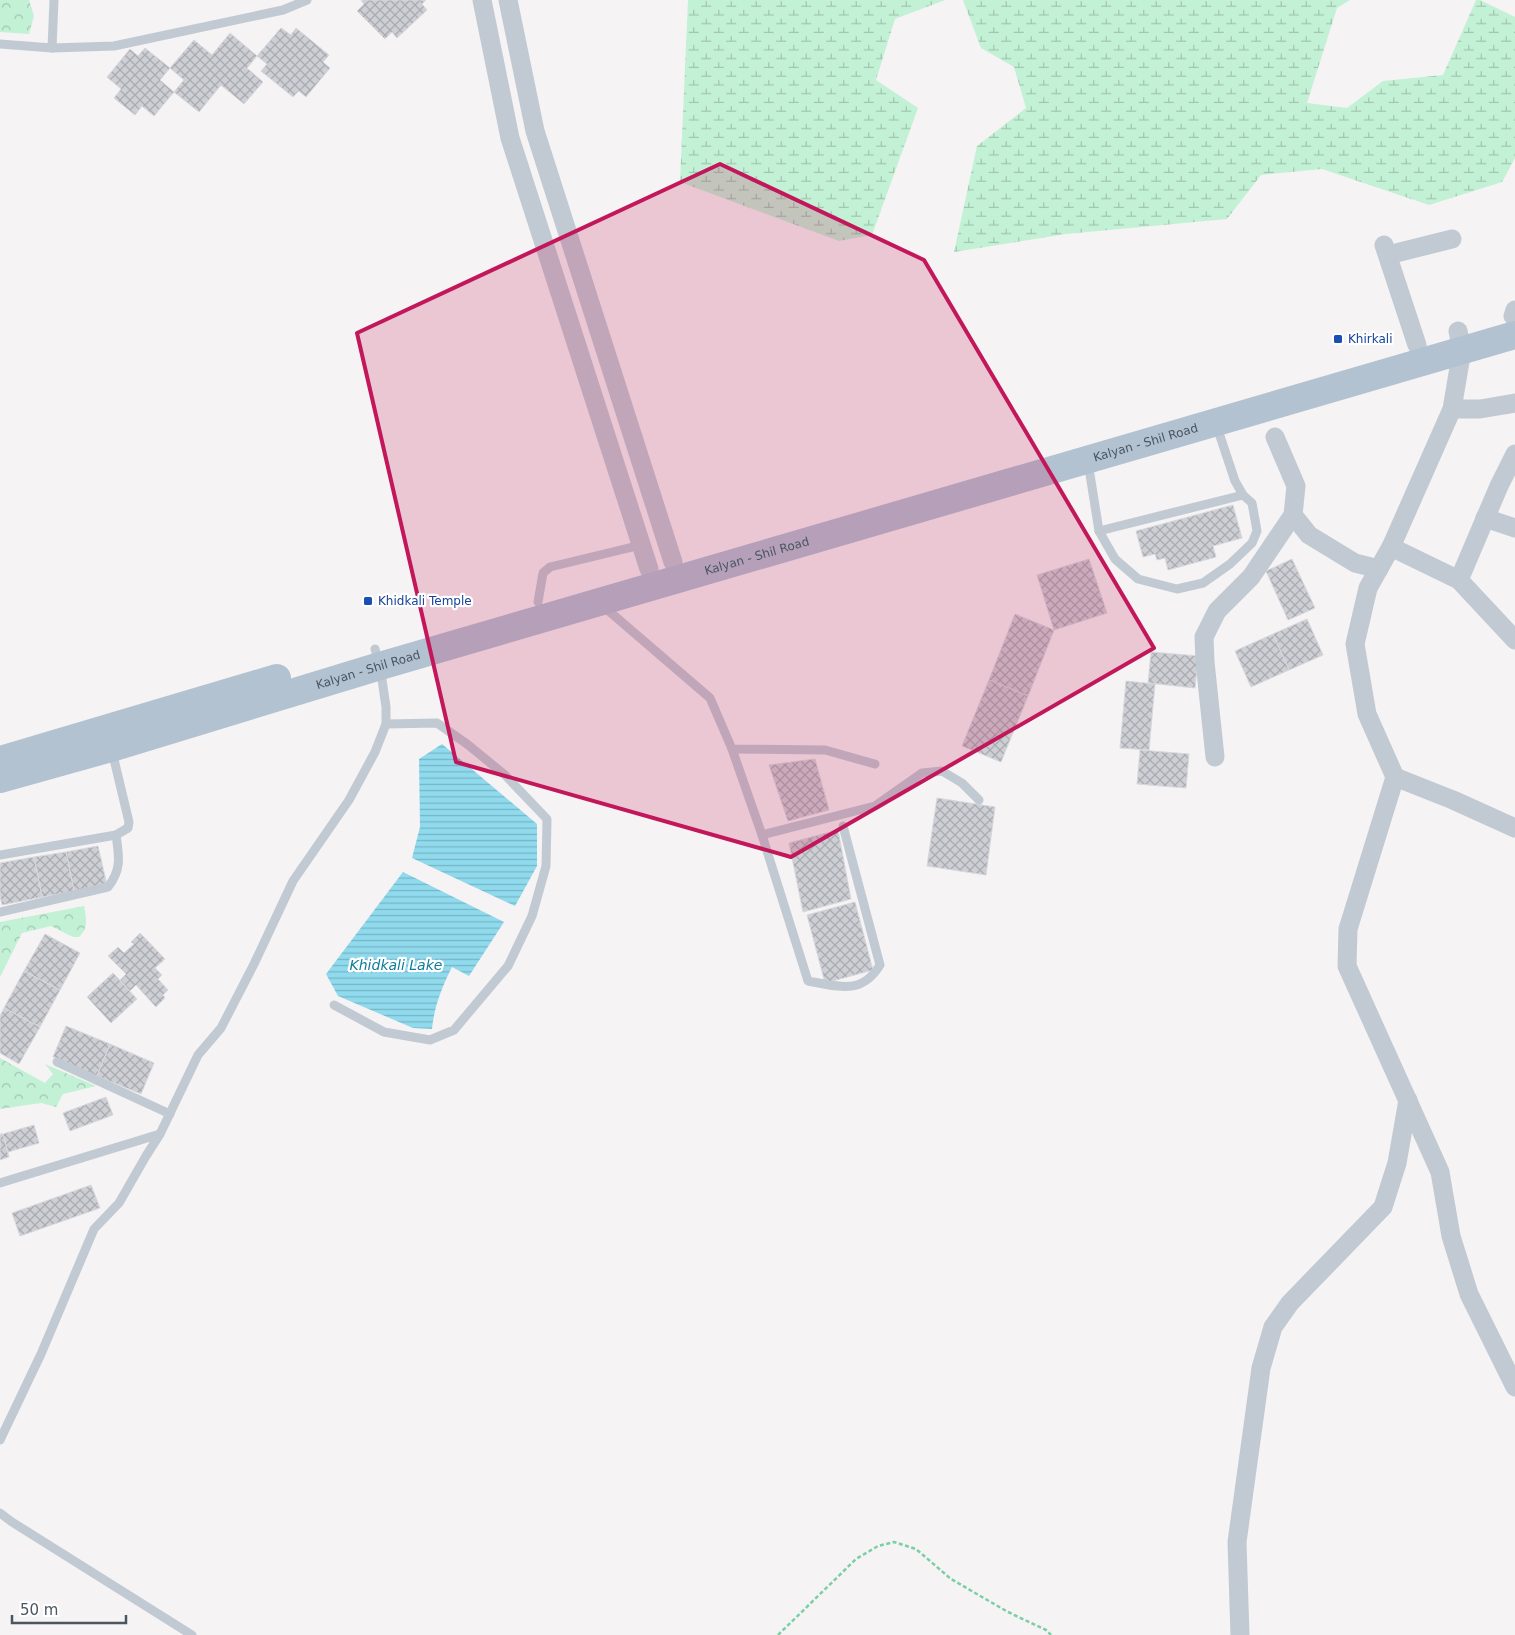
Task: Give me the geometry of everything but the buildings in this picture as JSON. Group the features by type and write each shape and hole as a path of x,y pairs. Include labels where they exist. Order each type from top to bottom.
{"main road":[{"name":"Kalyan - Shil Road","path":"0,760 378,658 600,602 1216,423 1460,340 1515,319"},
{"name":"Kalyan - Shil Road","path":"0,780 111,748 378,658 654,559 1418,346 1460,340"}],"street":[{"path":"482,0 510,138 654,559"},
{"path":"508,0 534,131 654,559"},
{"path":"510,138 534,131"},
{"path":"1418,346 1386,250 1452,239"},
{"path":"1460,340 1452,409 1391,547 1368,588 1355,644 1367,714 1395,778 1348,929 1347,966 1440,1172 1451,1236 1469,1294 1515,1387"},
{"path":"1452,409 1480,409 1515,403"},
{"path":"1215,757 1204,637 1217,611 1251,577 1293,515 1296,486 1275,437"},
{"path":"1459,580 1485,518 1507,489 1515,454"},
{"path":"1293,515 1309,535 1355,563 1379,569"},
{"path":"1485,518 1515,528"},
{"path":"1391,547 1459,580 1515,640"},
{"path":"1395,778 1453,800 1515,828"},
{"path":"1240,1635 1237,1542 1261,1368 1273,1327 1290,1303 1383,1207 1397,1164 1408,1100"}],"lane":[{"path":"52,48 54,0"},
{"path":"0,44 52,48 114,46 283,10 307,0"},
{"path":"1088,460 1098,531 1115,559 1138,579 1177,590 1204,583 1230,564 1252,543 1257,531 1252,503 1243,495 1235,480 1216,423"},
{"path":"1098,531 1243,495"},
{"path":"600,602 710,698 732,748 762,835 808,981 849,988 873,977 880,965 843,826"},
{"path":"0,1440 41,1354 94,1229 119,1203 160,1134 198,1055 225,1020 293,881 348,800 375,752 386,724 386,707 378,658"},
{"path":"334,1005 384,1032 430,1040 454,1030 508,966 532,916 546,866 547,819 505,775 467,744 437,723 386,724"},
{"path":"0,855 116,835 128,828 129,822 111,748"},
{"path":"732,748 825,750 875,764"},
{"path":"762,835 874,806 922,772 942,771 962,783 979,800"},
{"path":"0,912 108,887 117,872 119,859 116,835"},
{"path":"57,1062 170,1114"},
{"path":"0,1183 160,1134"},
{"path":"0,1513 192,1635"}],"path":[{"path":"778,1635 856,1559 878,1546 894,1542 916,1549 950,1579 1008,1612 1046,1630 1051,1635"}],"highlighted area":[{"path":"720,164 924,260 1154,648 791,857 456,762 357,333"}],"green space":[{"path":"0,0 29,0 34,16 29,34 0,32"},
{"path":"688,0 945,0 895,19 876,80 918,108 872,235 839,241 680,182"},
{"path":"963,0 1350,0 1337,8 1307,103 1347,108 1383,81 1443,75 1476,0 1480,0 1515,17 1515,158 1502,182 1429,205 1322,169 1261,175 1227,219 1066,234 954,252 977,146 1026,108 1014,67 981,48"},
{"path":"84,906 86,926 79,937 73,937 51,926 22,933 0,977 0,922"},
{"path":"0,1058 45,1083 53,1074 45,1064 96,1086 63,1094 56,1107 41,1103 0,1109"}],"water":[{"path":"442,744 537,824 537,866 515,906 412,858 420,827 419,759"},
{"name":"Khidkali Lake","path":"403,872 504,922 469,976 452,967 439,997 432,1029 413,1028 338,996 326,974"}],"place":[{"name":"Khirkali","path":"1338,339"},
{"name":"Khidkali Temple","path":"368,601"}]}
